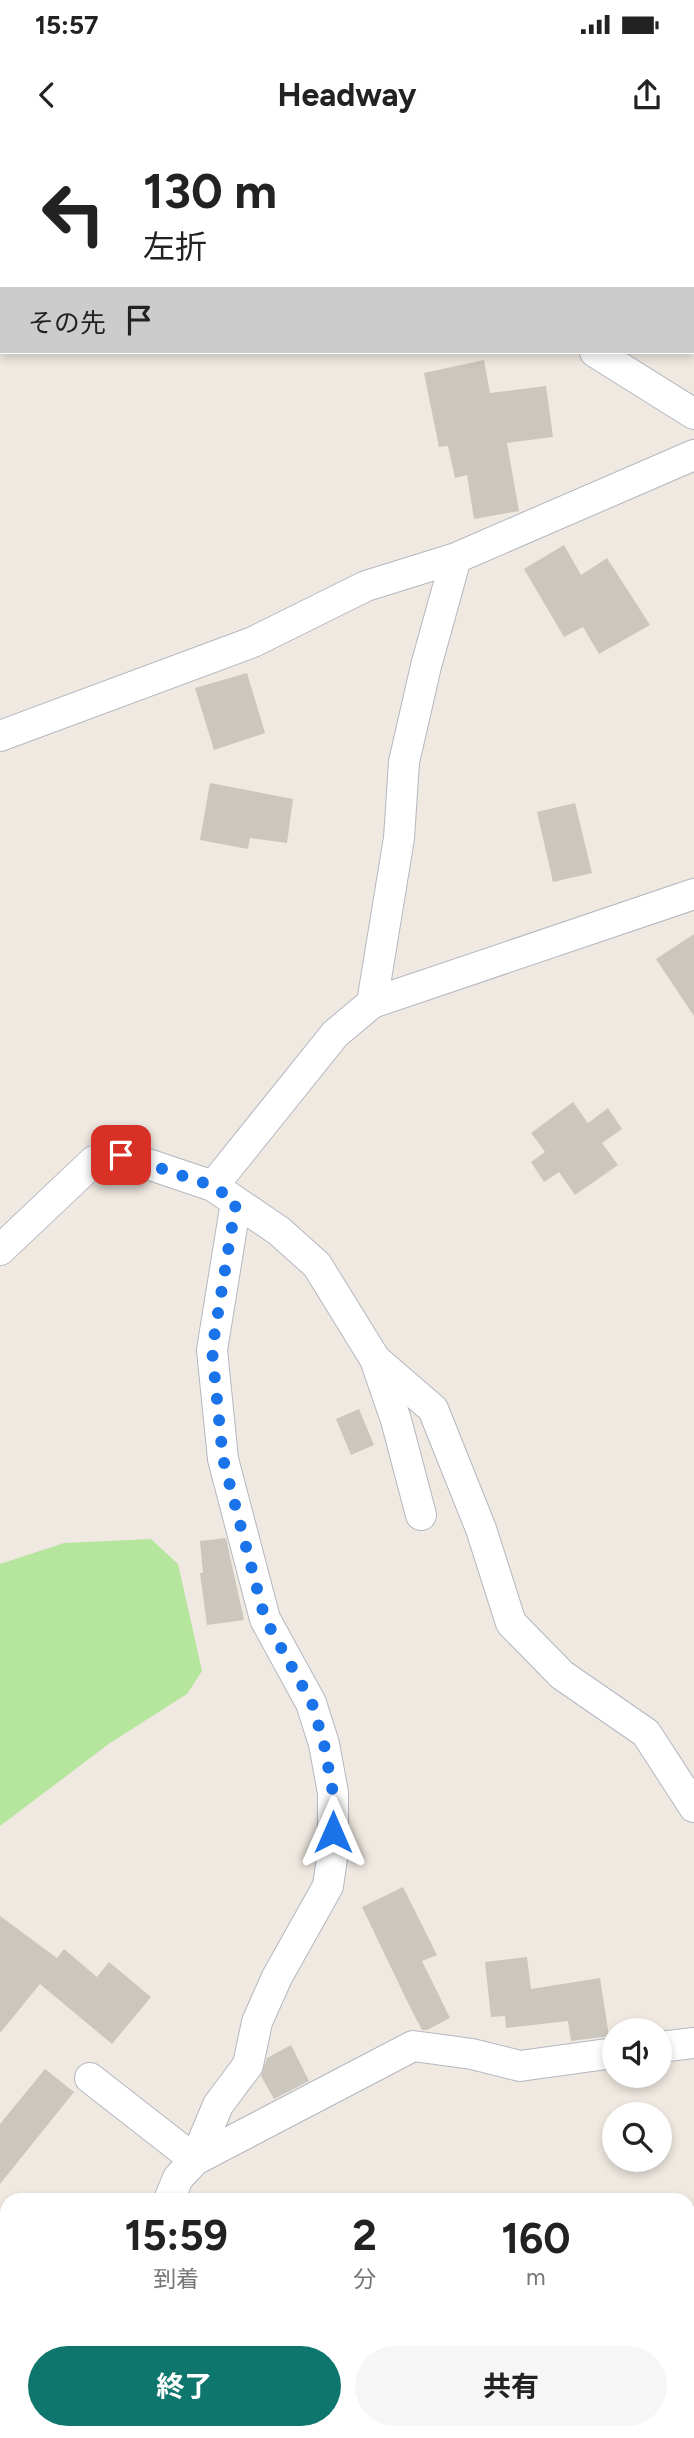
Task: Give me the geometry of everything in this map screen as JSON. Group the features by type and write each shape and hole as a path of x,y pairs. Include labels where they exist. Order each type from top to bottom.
{"street":[{"path":"598,354 694,414"},
{"path":"0,736 253,642 366,586 456,558 694,455"},
{"path":"372,1003 399,838 404,762 426,666 456,558"},
{"path":"195,2160 218,2105 248,2065 257,2022 277,1977 328,1886 333,1851 333,1793 324,1744 312,1703 265,1619 223,1459 212,1350 225,1194 335,1034 372,1003 694,894"},
{"path":"0,1250 94,1161 121,1155 225,1194 279,1231 317,1265 375,1359 396,1420 421,1514"},
{"path":"375,1359 433,1409 481,1528 511,1623 562,1675 646,1733 694,1807"},
{"path":"672,2046 694,2043"},
{"path":"172,2193 178,2178 195,2160 413,2046 472,2054 520,2066 602,2055"},
{"path":"90,2078 195,2160"}],"green space":[{"path":"151,1539 178,1564 202,1671 187,1694 110,1743 0,1826 0,1564 64,1543"}],"building":[{"path":"484,360 490,393 546,386 553,437 507,443 519,511 474,519 467,475 455,478 448,446 439,447 424,373"},
{"path":"564,545 581,575 607,558 650,625 599,654 583,627 564,637 524,569"},
{"path":"247,673 265,733 214,750 195,688"},
{"path":"210,783 293,799 287,843 250,838 248,849 200,840"},
{"path":"575,803 592,873 553,882 537,812"},
{"path":"694,934 694,1016 656,959"},
{"path":"573,1102 588,1123 608,1108 622,1129 602,1143 618,1165 575,1195 559,1172 544,1182 531,1162 545,1152 531,1133"},
{"path":"359,1409 374,1445 351,1455 336,1419"},
{"path":"226,1538 244,1620 207,1625 200,1573 203,1573 200,1541"},
{"path":"403,1887 437,1955 422,1961 450,2018 427,2030 422,2030 362,1907"},
{"path":"0,1916 57,1958 64,1949 97,1977 109,1962 151,1997 112,2044 40,1984 0,2033"},
{"path":"527,1957 531,1989 600,1978 606,2018 602,2018 602,2037 571,2041 568,2021 506,2028 505,2016 491,2017 485,1962"},
{"path":"291,2045 309,2081 274,2099 261,2076 267,2058"},
{"path":"45,2069 74,2092 0,2184 0,2124"}],"route":[{"path":"121,1155 213,1186 236,1202 212,1350 223,1459 256,1574 265,1619 312,1703 324,1744 333,1793 333,1832"}]}
